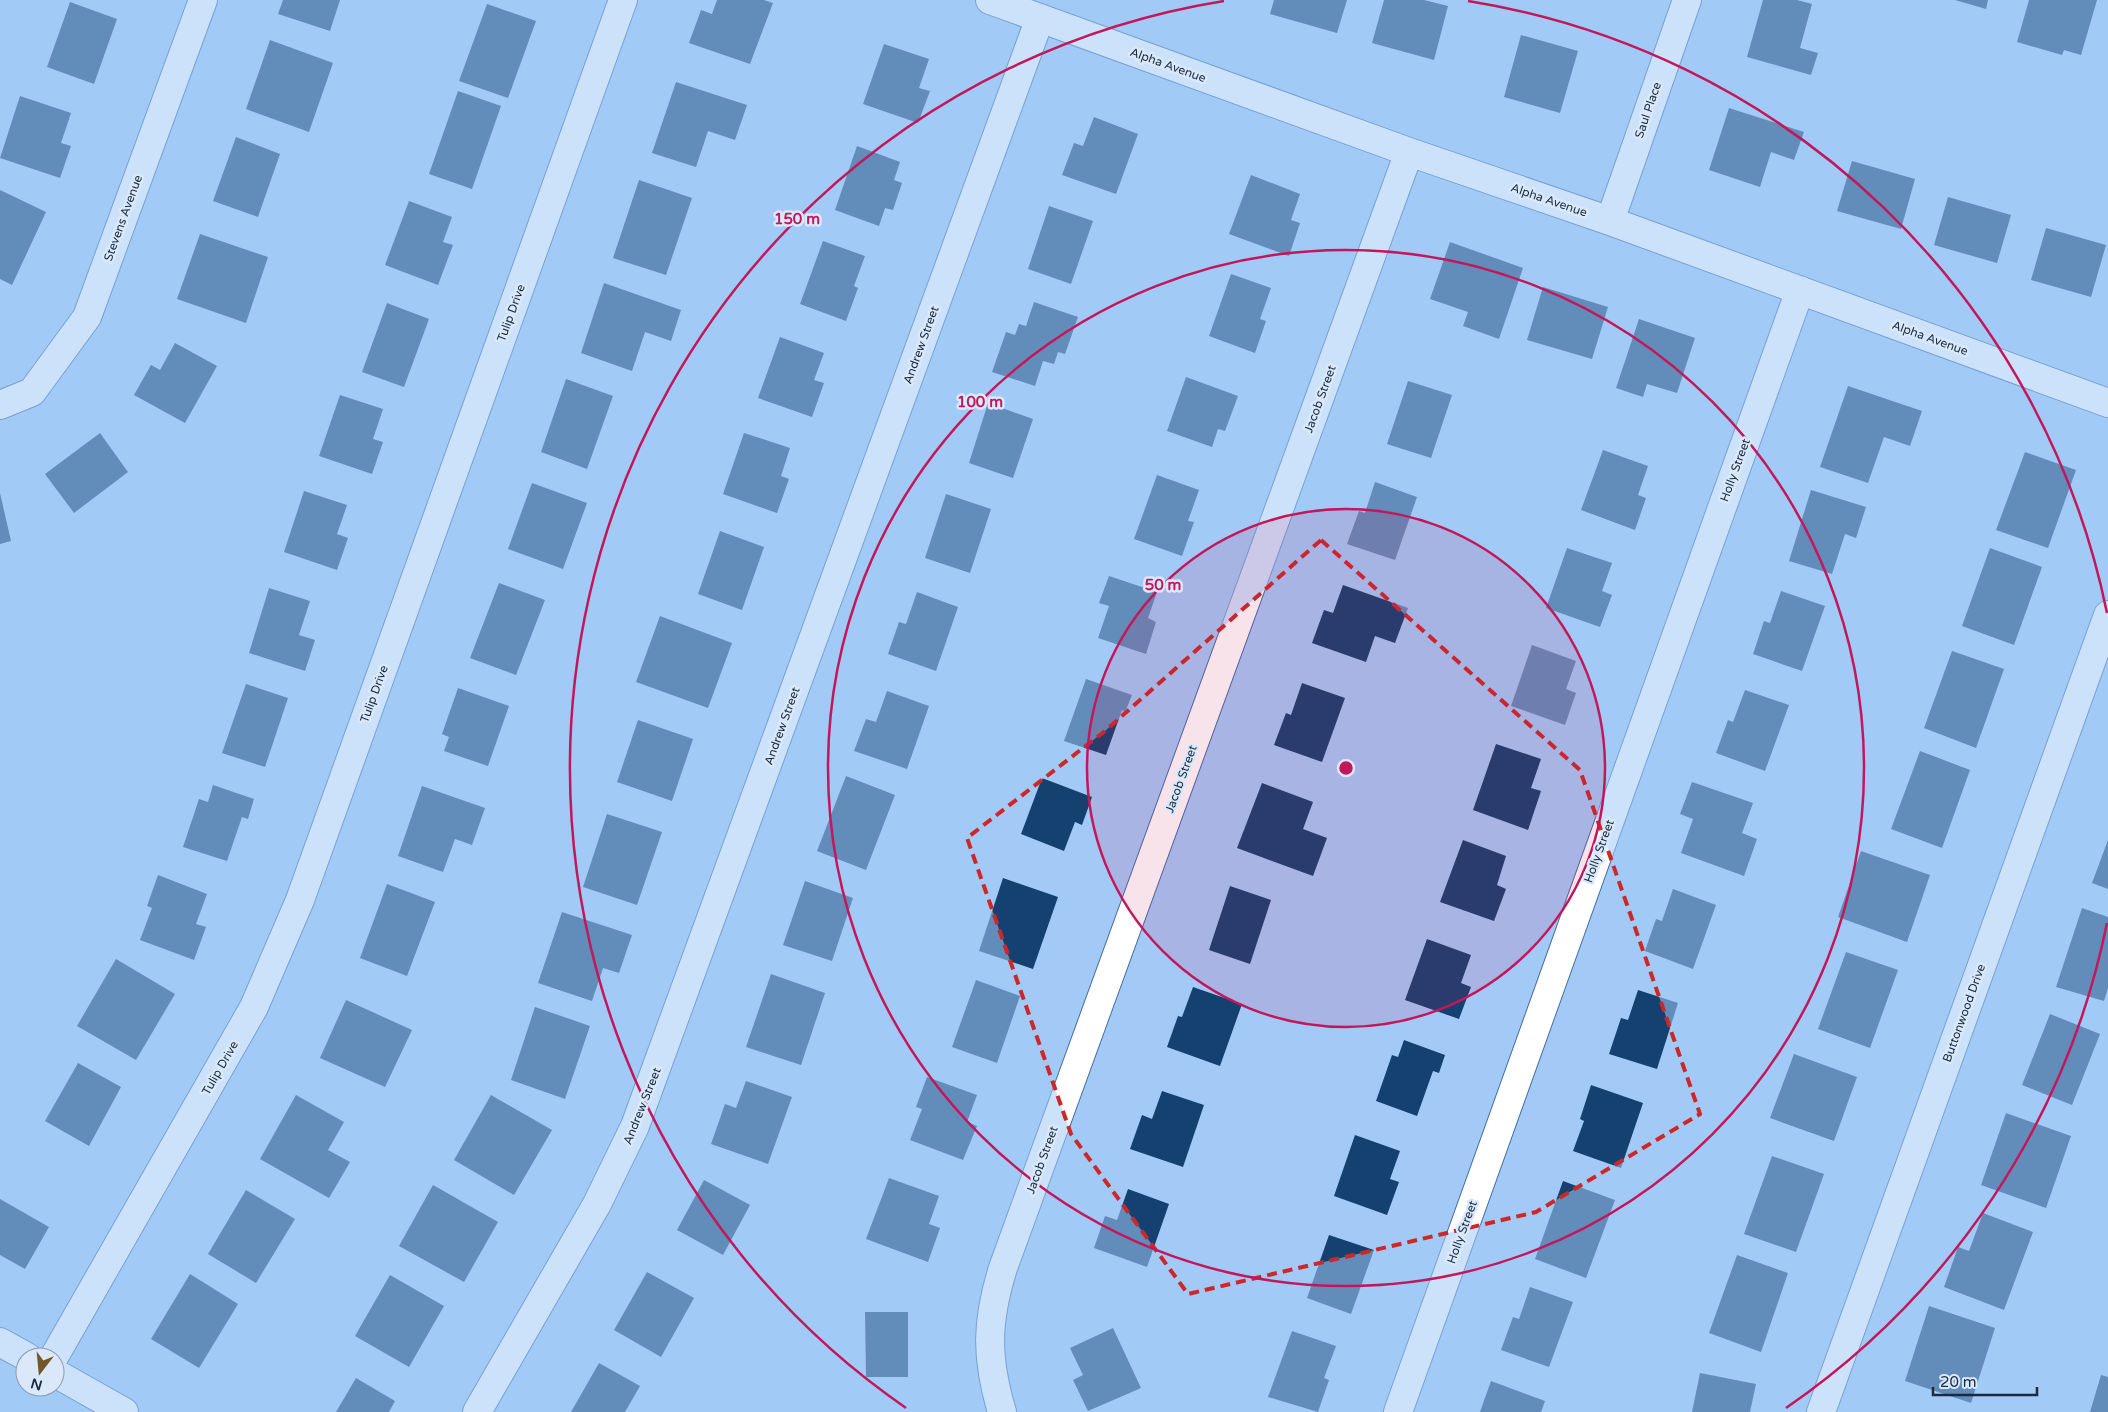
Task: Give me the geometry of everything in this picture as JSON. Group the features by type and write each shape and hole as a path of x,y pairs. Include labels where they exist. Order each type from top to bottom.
{"street":[{"name":"Stevens Avenue","path":"0,406 32,392 87,317 203,0"},
{"name":"Tulip Drive","path":"60,1347 254,1007 275,962 300,900 623,0"},
{"name":"Alpha Avenue","path":"990,0 1409,152 1610,221 2108,403"},
{"name":"Saul Place","path":"1610,221 1687,0"},
{"name":"Andrew Street","path":"477,1412 597,1204 635,1126 1040,18"},
{"name":"Jacob Street","path":"1002,1412 989,1349 992,1308 1003,1268 1409,152"},
{"name":"Holly Street","path":"1398,1412 1800,290"},
{"name":"Buttonwood Drive","path":"1821,1412 2108,615"},
{"path":"0,1342 15,1350"},
{"path":"65,1379 124,1412"}],"highlighted area":[{"path":"1321,540 1580,770 1700,1114 1536,1212 1188,1294 1071,1134 967,838 1105,731"}],"building":[{"path":"283,0 340,0 330,31 278,14"},
{"path":"717,0 764,0 773,3 750,64 689,43 701,10 712,14"},
{"path":"1274,0 1347,0 1337,33 1270,14"},
{"path":"1384,0 1424,0 1448,6 1434,60 1372,43"},
{"path":"1763,0 1797,0 1812,4 1800,48 1818,53 1811,75 1747,57"},
{"path":"1955,0 1988,0 1986,9"},
{"path":"2029,0 2097,0 2081,55 2064,50 2062,55 2017,42"},
{"path":"70,2 117,19 94,84 47,67"},
{"path":"487,4 536,21 508,98 459,81"},
{"path":"1521,35 1578,51 1560,113 1504,97"},
{"path":"270,40 333,63 309,132 246,109"},
{"path":"884,44 929,59 919,88 930,91 918,123 863,104"},
{"path":"676,82 747,105 735,140 708,131 696,167 652,153"},
{"path":"458,91 501,106 472,189 429,174"},
{"path":"20,96 71,113 61,143 71,146 60,178 0,158"},
{"path":"1729,108 1804,132 1794,160 1771,152 1760,187 1709,170"},
{"path":"1094,117 1138,134 1116,194 1062,175 1074,143 1083,146"},
{"path":"236,137 280,154 258,217 213,201"},
{"path":"857,146 900,162 894,180 902,183 893,210 885,208 879,226 835,210"},
{"path":"1852,161 1915,179 1901,229 1837,211"},
{"path":"1251,175 1300,194 1291,220 1300,223 1289,256 1229,234"},
{"path":"639,180 692,198 666,275 613,258"},
{"path":"0,190 46,212 12,285 0,279"},
{"path":"1948,197 2011,215 1997,263 1934,245"},
{"path":"409,201 452,217 443,242 453,245 438,285 385,265"},
{"path":"1049,206 1093,221 1071,284 1028,269"},
{"path":"2046,228 2106,245 2091,297 2031,280"},
{"path":"200,234 268,257 246,323 177,299"},
{"path":"823,241 865,256 854,286 858,288 846,321 800,304"},
{"path":"1450,242 1523,268 1499,339 1463,326 1468,312 1430,299"},
{"path":"1231,274 1271,288 1260,319 1266,321 1255,353 1209,336"},
{"path":"604,283 681,310 671,341 645,332 632,371 581,353"},
{"path":"1543,287 1608,307 1592,359 1527,340"},
{"path":"1034,302 1078,317 1065,354 1058,352 1054,364 1043,361 1035,386 992,372 1006,332 1015,335 1019,324 1026,326"},
{"path":"387,303 429,319 404,387 362,372"},
{"path":"1639,319 1695,338 1677,393 1647,384 1643,397 1616,388"},
{"path":"780,337 824,353 814,380 824,383 812,417 758,398"},
{"path":"175,343 217,366 185,423 134,395 151,365 160,370"},
{"path":"1186,377 1238,396 1225,431 1218,429 1212,447 1167,431"},
{"path":"566,379 613,396 587,469 541,452"},
{"path":"1408,381 1452,395 1431,458 1387,444"},
{"path":"1848,386 1922,411 1910,446 1884,437 1868,483 1820,467"},
{"path":"340,395 383,409 373,439 383,442 372,474 319,456"},
{"path":"988,403 1033,419 1013,478 969,463"},
{"path":"100,433 128,472 74,513 45,474"},
{"path":"744,433 790,448 781,476 789,479 777,513 723,494"},
{"path":"1603,450 1648,466 1638,495 1646,498 1635,530 1581,510"},
{"path":"2025,452 2076,470 2048,548 1996,530"},
{"path":"1157,475 1199,490 1188,521 1194,522 1182,556 1134,539"},
{"path":"1375,482 1417,497 1395,560 1347,544 1359,511 1365,513"},
{"path":"532,483 587,503 563,569 508,549"},
{"path":"1811,490 1866,507 1856,538 1845,534 1832,574 1789,561"},
{"path":"304,491 347,505 337,534 348,538 337,570 284,552"},
{"path":"0,493 11,541 0,544"},
{"path":"946,494 991,509 970,573 925,558"},
{"path":"720,531 764,547 742,610 698,594"},
{"path":"1567,548 1612,563 1602,591 1612,595 1600,627 1546,608"},
{"path":"1990,548 2042,567 2014,645 1962,626"},
{"path":"1109,576 1157,592 1148,618 1156,622 1146,654 1098,638 1109,606 1099,603"},
{"path":"499,583 545,600 516,675 470,658"},
{"path":"1343,585 1408,608 1395,643 1375,636 1366,662 1312,643 1324,610 1333,613"},
{"path":"269,588 310,601 299,635 315,640 305,671 249,653"},
{"path":"1781,591 1825,606 1802,671 1753,654 1764,621 1770,623"},
{"path":"917,592 958,607 936,671 888,654 899,622 906,624"},
{"path":"660,616 732,643 708,708 636,682"},
{"path":"1532,645 1576,661 1566,689 1576,693 1565,725 1511,706"},
{"path":"1952,651 2004,669 1976,748 1924,728"},
{"path":"1086,679 1132,695 1125,712 1122,710 1106,755 1064,741"},
{"path":"1302,683 1345,698 1322,762 1274,745 1286,713 1291,715"},
{"path":"246,684 288,698 265,767 222,753"},
{"path":"458,688 509,706 488,766 444,751 449,737 442,734"},
{"path":"1745,690 1789,705 1765,771 1716,753 1728,720 1733,722"},
{"path":"887,691 929,706 907,769 854,751 866,719 876,722"},
{"path":"638,720 693,739 672,801 617,782"},
{"path":"1496,744 1541,759 1531,788 1541,791 1528,830 1473,810"},
{"path":"1920,751 1970,770 1942,848 1891,829"},
{"path":"846,776 895,795 866,870 817,851"},
{"path":"1042,778 1092,797 1082,825 1075,822 1064,851 1021,834"},
{"path":"1692,782 1753,803 1742,833 1757,839 1744,876 1681,853 1693,819 1680,814"},
{"path":"1262,783 1313,802 1303,829 1327,838 1313,876 1237,848"},
{"path":"213,785 254,799 248,819 242,817 227,861 183,847 199,799 208,802"},
{"path":"422,786 485,808 472,845 455,839 443,872 398,856"},
{"path":"607,814 662,832 637,905 583,887"},
{"path":"1463,840 1506,856 1497,885 1506,889 1494,921 1440,902"},
{"path":"2108,840 2108,889 2092,883"},
{"path":"1861,851 1930,875 1907,942 1838,917"},
{"path":"158,875 207,894 196,924 206,927 194,960 140,940 152,908 147,906"},
{"path":"1003,878 1058,897 1033,969 979,951"},
{"path":"805,881 853,898 832,961 783,945"},
{"path":"387,884 435,902 407,976 360,958"},
{"path":"1230,886 1271,900 1250,964 1209,950"},
{"path":"1673,889 1716,905 1693,969 1645,951 1656,919 1662,921"},
{"path":"2082,908 2108,917 2108,988 2104,1001 2056,987"},
{"path":"562,912 632,935 619,973 603,968 592,1001 538,983"},
{"path":"1427,939 1471,955 1461,983 1471,987 1459,1019 1405,1000"},
{"path":"1846,952 1898,970 1870,1048 1818,1029"},
{"path":"116,959 175,994 136,1060 77,1026"},
{"path":"771,974 825,993 801,1065 746,1047"},
{"path":"976,980 1020,996 997,1063 952,1047"},
{"path":"1193,987 1242,1004 1220,1066 1167,1047 1178,1016 1182,1017"},
{"path":"1638,990 1678,1003 1657,1069 1609,1054 1621,1018 1628,1020"},
{"path":"346,1000 412,1030 385,1087 320,1058"},
{"path":"535,1007 590,1026 565,1099 511,1080"},
{"path":"2050,1014 2100,1034 2072,1105 2022,1085"},
{"path":"1404,1040 1445,1055 1439,1073 1433,1071 1417,1116 1376,1101 1392,1055 1398,1057"},
{"path":"1794,1054 1857,1077 1834,1141 1770,1118"},
{"path":"78,1063 121,1087 89,1146 45,1121"},
{"path":"927,1077 977,1095 967,1122 977,1126 963,1160 910,1140 922,1109 916,1107"},
{"path":"746,1081 792,1097 768,1164 711,1144 725,1104 736,1108"},
{"path":"1591,1085 1643,1103 1621,1168 1573,1151 1584,1121 1580,1119"},
{"path":"1162,1091 1204,1105 1183,1167 1130,1149 1142,1115 1152,1119"},
{"path":"296,1095 344,1122 328,1150 350,1162 329,1198 260,1159"},
{"path":"491,1095 552,1130 514,1195 454,1160"},
{"path":"2006,1113 2071,1136 2046,1208 1981,1185"},
{"path":"1355,1135 1400,1151 1390,1179 1399,1182 1387,1215 1334,1196"},
{"path":"1772,1156 1824,1174 1796,1252 1744,1234"},
{"path":"889,1178 939,1196 929,1224 940,1228 928,1262 866,1239"},
{"path":"704,1180 750,1205 723,1255 677,1230"},
{"path":"1563,1181 1615,1200 1586,1278 1535,1259"},
{"path":"433,1185 498,1222 464,1282 399,1246"},
{"path":"1128,1189 1169,1204 1147,1267 1094,1248 1105,1216 1117,1220"},
{"path":"246,1190 295,1219 256,1283 208,1254"},
{"path":"0,1199 49,1227 25,1269 0,1255"},
{"path":"1983,1213 2033,1232 2004,1310 1944,1287 1958,1247 1969,1251"},
{"path":"1329,1235 1374,1250 1351,1314 1307,1298"},
{"path":"1737,1255 1788,1273 1761,1352 1709,1333"},
{"path":"647,1272 694,1298 661,1357 614,1330"},
{"path":"190,1274 238,1304 199,1368 151,1339"},
{"path":"390,1275 444,1306 409,1367 355,1336"},
{"path":"1530,1287 1573,1302 1549,1367 1501,1350 1513,1317 1519,1319"},
{"path":"1929,1306 1995,1328 1971,1403 1905,1381"},
{"path":"865,1312 908,1312 908,1377 866,1377"},
{"path":"1113,1328 1141,1388 1088,1411 1073,1380 1083,1375 1070,1348"},
{"path":"1292,1331 1336,1346 1324,1378 1329,1380 1318,1412 1268,1397"},
{"path":"599,1363 640,1386 625,1412 571,1412"},
{"path":"1700,1373 1756,1384 1750,1412 1692,1412"},
{"path":"2101,1375 2108,1377 2108,1412 2090,1412"},
{"path":"356,1378 395,1401 389,1412 336,1412"},
{"path":"1491,1381 1545,1401 1541,1412 1480,1412"}]}
